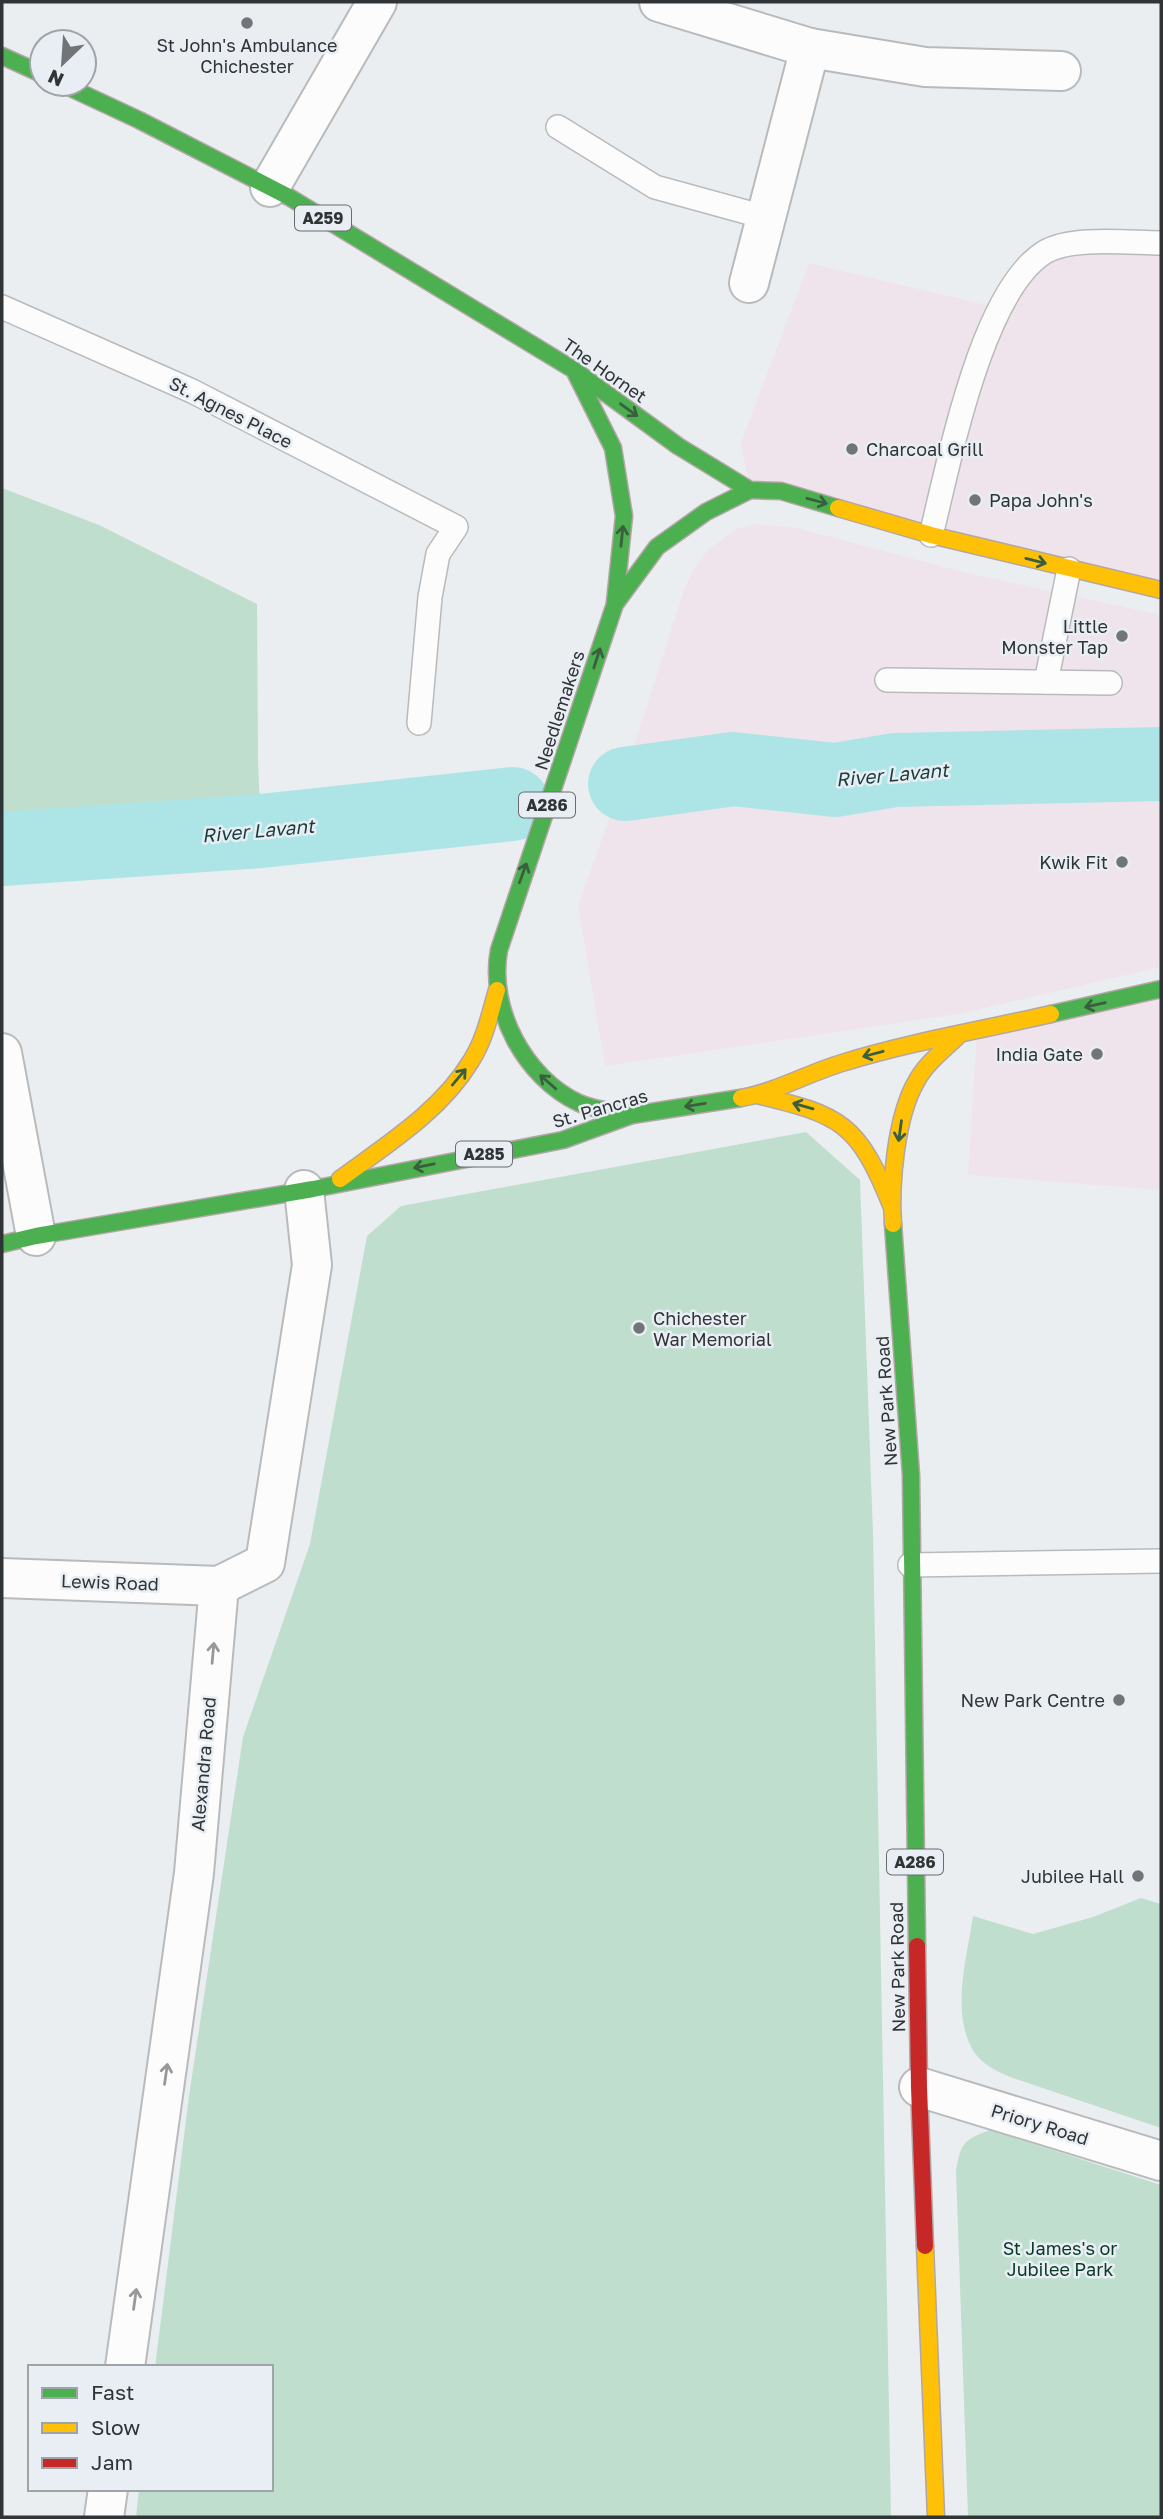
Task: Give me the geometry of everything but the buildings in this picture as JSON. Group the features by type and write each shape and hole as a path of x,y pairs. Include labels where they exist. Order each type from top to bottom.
{"main road":[{"path":"2,56 28,68"},
{"name":"The Hornet","path":"92,98 270,187 574,370 678,446 750,490 781,491 930,535 1161,590"},
{"name":"Needlemakers","path":"574,370 613,447 624,516 615,604 513,901 500,945 496,968 497,990 506,1017 536,1072 560,1093 581,1104 632,1115"},
{"name":"Needlemakers","path":"615,604 657,547 706,512 750,490"},
{"name":"St. Pancras","path":"19,1240 563,1140 593,1132 632,1115 757,1095 840,1063 1161,989"},
{"name":"Needlemakers","path":"318,1187 412,1123 454,1084 480,1044 497,990"},
{"name":"New Park Road","path":"936,2517 919,2087 910,1565 911,1475 892,1207 900,1127 905,1105 926,1067 960,1034"},
{"name":"New Park Road","path":"757,1095 807,1106 830,1116 850,1130 864,1145 876,1166 892,1207"}],"street":[{"path":"270,187 377,2"},
{"path":"659,2 711,9 810,48 925,67 1062,71"},
{"path":"748,284 810,48"},
{"path":"2,1053 19,1240"},
{"path":"219,1586 265,1563 312,1265 318,1187"},
{"name":"Lewis Road","path":"2,1578 219,1586"},
{"name":"Alexandra Road","path":"125,2365 194,1873 219,1586"},
{"name":"Priory Road","path":"919,2087 1161,2161"},
{"path":"104,2517 108,2491"}],"lane":[{"path":"558,127 655,187 764,217"},
{"path":"930,535 976,364 999,309 1020,275 1045,251 1080,242 1161,243"},
{"name":"St. Agnes Place","path":"2,307 192,391 456,527 438,554 430,597 419,723"},
{"path":"1046,682 1069,569"},
{"path":"887,680 1110,683"},
{"path":"910,1565 1161,1562"}],"shaded area":[{"path":"1161,243 1161,590 750,490 741,443 809,263 999,308 1045,251"},
{"path":"756,524 797,528 963,572 1161,615 1161,967 959,1014 605,1066 578,906 693,570 707,551 736,529"},
{"path":"1161,989 1161,1190 968,1175 977,1031"}],"green space":[{"path":"2,488 99,525 257,604 261,831 2,849"},
{"path":"806,1132 860,1180 873,1533 891,2517 136,2517 139,2491 273,2491 273,2365 155,2365 189,2096 243,1737 310,1544 367,1236 401,1206"},
{"path":"1141,1898 1161,1904 1161,2128 995,2070 974,2052 963,2020 962,1985 973,1916 1033,1934 1093,1917"},
{"name":"St James's or Jubilee Park","path":"990,2130 1161,2185 1161,2517 968,2517 956,2170 965,2144"}],"waterway":[{"name":"River Lavant","path":"625,784 733,769 835,780 895,770 1161,764"},
{"name":"River Lavant","path":"2,849 261,831 513,804"}],"traffic: fast":[{"path":"2,56 28,68"},
{"path":"92,98 289,197 574,370 678,446 750,490 781,491 838,508"},
{"path":"576,374 613,448 624,516 615,602"},
{"path":"632,1115 579,1103 542,1077 527,1059 505,1018 499,995 499,950 615,604 657,547 706,512 750,490"},
{"path":"1051,1014 1161,989"},
{"path":"2,1244 313,1189 563,1140 632,1115 741,1098"},
{"path":"893,1224 911,1475 917,1946"}],"traffic: slow":[{"path":"838,508 931,535 1161,590"},
{"path":"340,1179 412,1126 459,1079 480,1044 497,990"},
{"path":"741,1098 868,1056 1051,1014"},
{"path":"893,1224 896,1151 909,1097 925,1069 960,1034"},
{"path":"757,1095 809,1109 843,1127 868,1156 891,1205"},
{"path":"925,2246 936,2517"}],"traffic: jam":[{"path":"917,1946 925,2246"}],"place":[{"name":"St John's Ambulance Chichester","path":"247,23"},
{"name":"Charcoal Grill","path":"852,449"},
{"name":"Papa John's","path":"975,500"},
{"name":"Little Monster Tap","path":"1122,636"},
{"name":"Kwik Fit","path":"1122,862"},
{"name":"India Gate","path":"1097,1054"},
{"name":"Chichester War Memorial","path":"639,1328"},
{"name":"New Park Centre","path":"1119,1700"},
{"name":"Jubilee Hall","path":"1138,1876"}]}
